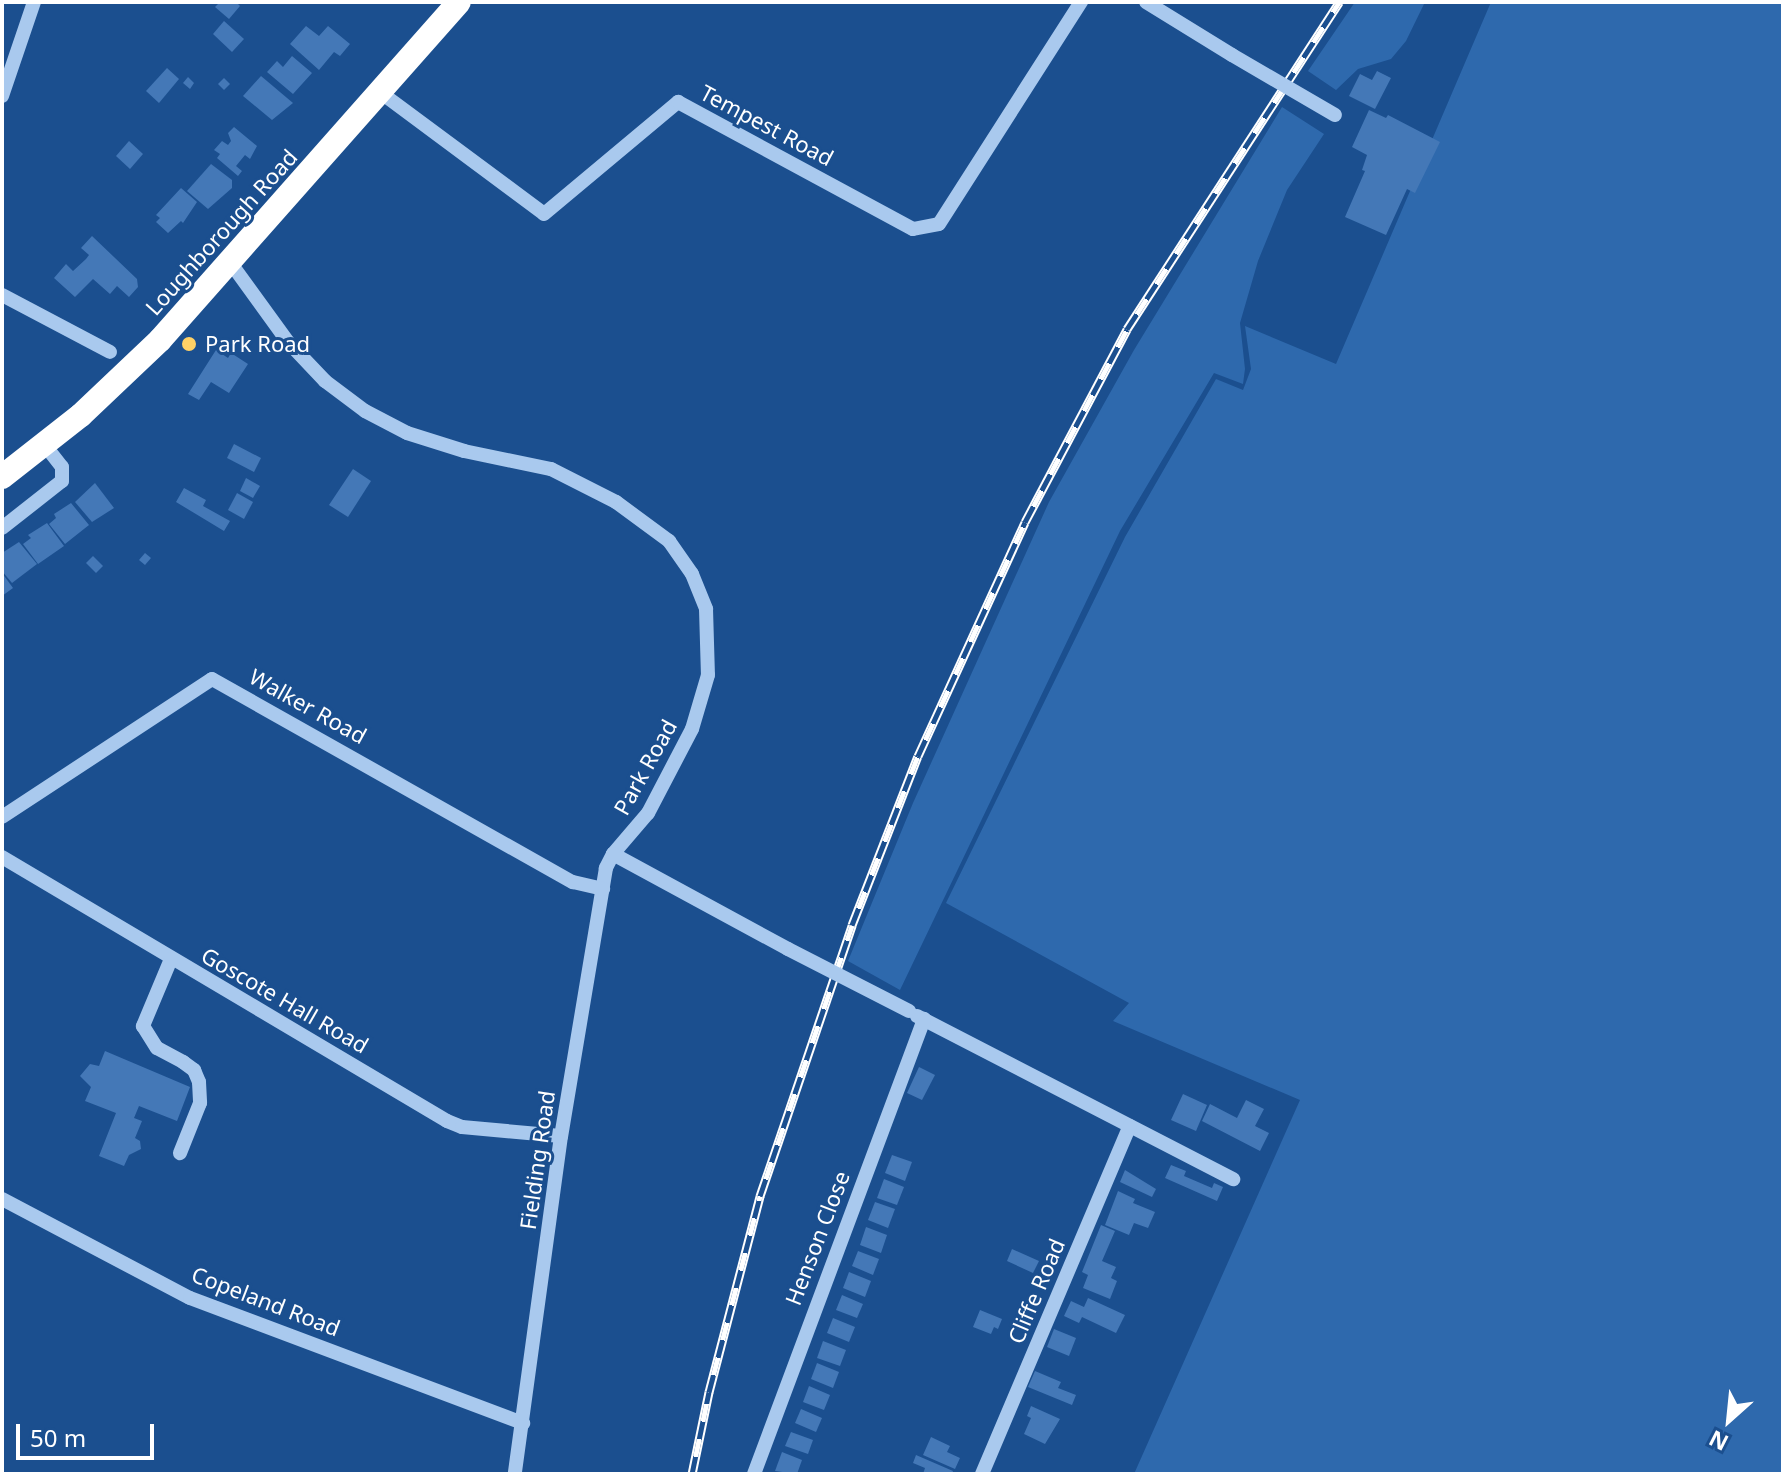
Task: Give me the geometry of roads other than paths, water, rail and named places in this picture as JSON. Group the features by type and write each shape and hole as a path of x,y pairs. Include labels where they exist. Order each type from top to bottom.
{"highway":[{"name":"Loughborough Road","path":"2,477 45,445 160,340 459,2"}],"street":[{"path":"2,96 34,2"},
{"name":"Tempest Road","path":"380,92 544,214 678,102 913,229 939,224 1081,2"},
{"path":"1146,2 1335,115"},
{"name":"Park Road","path":"230,262 288,342 325,381 365,411 407,433 464,451 551,469 616,502 669,541 692,574 706,609 708,675 692,729 655,799 629,840 613,854"},
{"path":"2,295 110,352"},
{"path":"2,528 62,481 62,467 45,445"},
{"name":"Walker Road","path":"2,817 212,679 573,882 603,889"},
{"path":"613,854 788,949 1233,1179"},
{"name":"Fielding Road","path":"515,1474 561,1136 606,868 613,854"},
{"name":"Goscote Hall Road","path":"2,857 447,1121 462,1127 561,1136"},
{"path":"171,959 143,1026 157,1048 194,1070 199,1082 200,1103 180,1153"},
{"name":"Henson Close","path":"754,1474 924,1019"},
{"name":"Cliffe Road","path":"982,1474 1130,1126"},
{"name":"Copeland Road","path":"2,1199 190,1298 523,1423"}],"railway":[{"path":"692,1474 709,1392 760,1196 852,925 918,756 1025,522 1127,329 1339,2"}],"place":[{"name":"Park Road","path":"189,344"}]}
